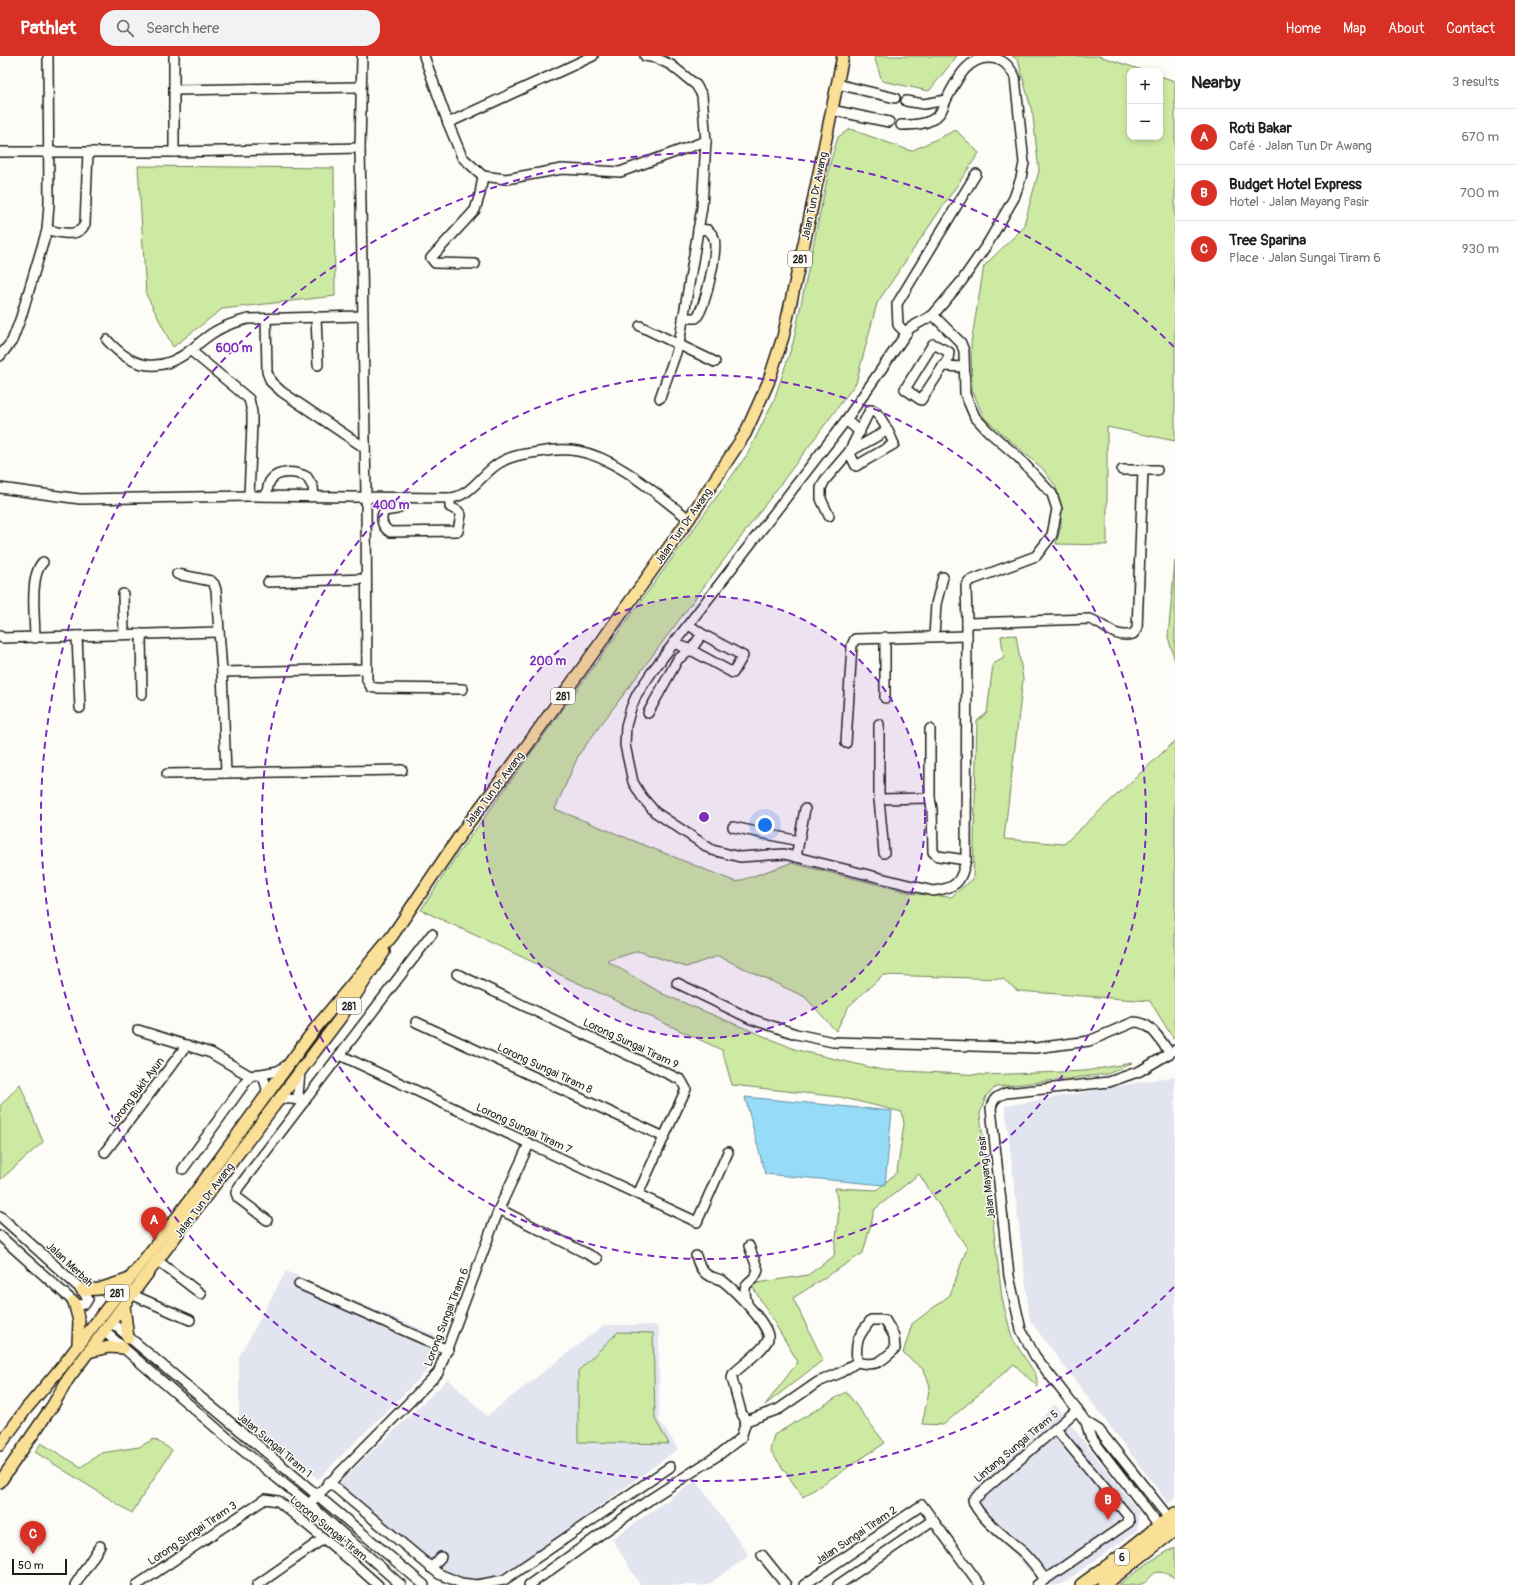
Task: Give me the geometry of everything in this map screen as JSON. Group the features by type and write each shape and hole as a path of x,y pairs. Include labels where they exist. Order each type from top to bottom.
{"highway":[{"name":"6","path":"1103,1585 1138,1560 1171,1527"},
{"name":"6","path":"1082,1585 1171,1527"}],"main road":[{"name":"Jalan Tun Dr Awang","path":"0,1445 26,1409 64,1364 127,1280 178,1216 287,1065 392,936 467,826 526,747 689,519 745,434 768,383 784,331 809,221 843,56"},
{"name":"Jalan Tun Dr Awang","path":"0,1482 53,1405 68,1379 133,1295 276,1101 300,1072 363,985 381,959 392,936"},
{"path":"82,1290 100,1289 127,1280"},
{"path":"74,1302 79,1320 78,1344"},
{"path":"124,1306 128,1338"},
{"path":"88,1352 109,1347 123,1348"}],"street":[{"path":"0,356 12,341 21,317 47,230 49,204 48,56"},
{"path":"174,56 174,152"},
{"path":"362,56 360,87 360,148 366,496 366,669 369,684 376,688 463,689"},
{"path":"424,56 462,157 483,176 506,179 562,170 620,172 706,141"},
{"path":"448,123 593,56"},
{"path":"645,56 656,58 671,65 696,85 702,95 706,141 702,206 679,344 660,398"},
{"path":"901,125 915,125 927,122 939,115 946,100 966,67 979,59 998,59 1009,65 1015,77 1024,163 1021,178 1014,198 988,244 961,282 933,315 910,328 906,333 854,410 674,643 637,694 626,726 625,745 634,782 642,797 654,812 712,850 740,856 777,854 796,857 933,891 946,890 955,886 962,877 966,860 966,585 969,581 1036,556 1044,548 1052,535 1057,510 1052,494 1018,457 988,431 975,417 965,394 964,351 961,343 933,315"},
{"path":"837,84 895,98"},
{"path":"174,90 360,87"},
{"path":"906,101 924,104 946,100"},
{"path":"831,110 889,122"},
{"path":"0,152 174,152 360,148"},
{"path":"47,230 68,233 79,232 83,228 85,224 88,152"},
{"path":"906,333 898,325 897,304 976,174"},
{"path":"475,264 435,263 431,258 475,210 480,194 483,176"},
{"path":"683,318 696,318 701,313 711,274 714,238 708,230 698,229"},
{"path":"108,340 123,357 137,364 154,366 169,363 190,350 206,337 230,324 248,319 362,316"},
{"path":"316,317 318,364"},
{"path":"266,319 267,372 271,382 282,392 365,448"},
{"path":"640,326 715,362"},
{"path":"933,344 948,352 948,358 943,366 921,400 905,389 933,344"},
{"path":"190,350 249,398 252,424 248,496"},
{"path":"943,366 964,367"},
{"path":"854,410 866,419"},
{"path":"829,516 821,499 821,488 825,480 849,452 870,410 875,411 888,430 894,444 856,466 849,452"},
{"path":"846,420 860,432"},
{"path":"849,452 888,430"},
{"path":"0,488 80,499 248,496 450,498 463,495 496,464 510,457 551,450 578,451 598,457 627,473 689,519"},
{"path":"1122,470 1157,470"},
{"path":"967,623 1090,619 1098,622 1116,635 1133,634 1137,629 1143,470"},
{"path":"266,496 270,482 274,477 288,473 307,477 313,487 314,496"},
{"path":"400,497 400,506 397,509 384,511 382,515 384,526 390,532 458,531 461,515 458,511 450,507 450,498"},
{"path":"35,638 35,580 38,569 43,562"},
{"path":"177,574 211,581 214,584 222,672 226,772"},
{"path":"934,636 936,604 943,578"},
{"path":"268,582 366,579"},
{"path":"123,594 124,634"},
{"path":"674,643 691,650 733,673 743,656 702,634 689,625"},
{"path":"0,636 2,638 35,638 219,632"},
{"path":"141,634 142,694"},
{"path":"648,713 678,659 691,650 702,634"},
{"path":"77,636 80,708"},
{"path":"846,743 853,642 859,638 967,636"},
{"path":"885,637 885,698"},
{"path":"222,672 366,669"},
{"path":"879,724 879,799 884,853"},
{"path":"930,730 930,798 934,855 966,860"},
{"path":"167,774 402,770"},
{"path":"879,799 930,798"},
{"path":"796,857 805,809"},
{"path":"733,827 799,841"},
{"path":"267,1220 238,1198 236,1193 238,1188 432,934"},
{"name":"Lorong Sungai Tiram 9","path":"457,974 680,1080 686,1088 638,1194"},
{"path":"677,984 751,1019 796,1034 833,1042 1036,1048 1089,1041 1134,1022 1142,1022 1149,1026 1172,1052"},
{"name":"Lorong Sungai Tiram 8","path":"416,1022 664,1137"},
{"path":"138,1030 211,1053 253,1075 263,1077 267,1088 266,1093"},
{"name":"Lorong Bukit Ayun","path":"104,1152 187,1046"},
{"name":"Jalan Mayang Pasir","path":"1171,1527 1099,1430 1086,1422 1035,1356 1021,1330 1009,1276 991,1108 992,1101 996,1097 1006,1093 1109,1082 1140,1070 1172,1052"},
{"name":"Lorong Sungai Tiram 7","path":"340,1055 697,1222 728,1152"},
{"path":"184,1169 253,1075 278,1070 287,1065"},
{"path":"300,1072 298,1095 304,1102"},
{"path":"276,1101 286,1098 304,1102"},
{"name":"Lorong Sungai Tiram 6","path":"309,1504 316,1494 438,1373 448,1350 500,1209 529,1144"},
{"path":"500,1209 597,1259"},
{"name":"Jalan Merbah","path":"0,1216 86,1295 87,1302 81,1305 74,1302"},
{"path":"0,1236 74,1302"},
{"path":"747,1305 744,1292 745,1287 747,1283 757,1274 758,1270 749,1246"},
{"path":"529,1585 652,1498 741,1438 746,1421 741,1412 732,1378 733,1374 764,1345 768,1338 764,1325 747,1305 723,1281 707,1275 698,1264 696,1256"},
{"path":"158,1261 201,1294"},
{"path":"299,1284 448,1350"},
{"path":"133,1295 190,1320"},
{"path":"746,1421 780,1409 818,1382 840,1373 857,1362 870,1365 884,1360 895,1349 894,1336 885,1320 871,1320 859,1334 856,1347 857,1362"},
{"name":"Jalan Sungai Tiram 1","path":"111,1322 128,1338 424,1585"},
{"path":"104,1331 309,1504 401,1585"},
{"name":"Lintang Sungai Tiram 5","path":"1045,1579 1025,1554 987,1520 973,1505 972,1500 1077,1410"},
{"path":"1037,1585 1129,1522 1128,1516 1056,1428"},
{"path":"329,1482 431,1568 447,1578 462,1583 477,1585 504,1580 670,1466"},
{"name":"Lorong Sungai Tiram","path":"260,1500 270,1499 278,1501 350,1560 377,1585"},
{"name":"Lorong Sungai Tiram 3","path":"137,1585 260,1500"},
{"name":"Jalan Sungai Tiram 2","path":"804,1585 922,1505 933,1520"},
{"path":"838,1585 933,1520 980,1585"},
{"path":"257,1585 323,1539"},
{"path":"80,1582 100,1546"},
{"path":"762,1555 786,1585"},
{"path":"431,1568 441,1557"}],"shaded area":[{"path":"1175,1076 1175,1497 1169,1504 1030,1321 1005,1106"},
{"path":"286,1271 435,1335 429,1352 432,1359 429,1369 318,1479 239,1419 239,1357"},
{"path":"604,1325 655,1325 659,1329 659,1420 678,1449 524,1561 492,1578 472,1580 451,1575 429,1562 338,1484 448,1379 487,1416"},
{"path":"1055,1404 1139,1512 1137,1531 1060,1585 1041,1585 966,1497"},
{"path":"696,1480 749,1556 707,1585 640,1585 612,1539"}],"green space":[{"path":"874,56 957,56 929,91 882,81"},
{"path":"1012,56 1099,56 1136,68 1127,68 1127,140 1163,140 1163,77 1175,81 1175,441 1107,427 1107,545 1056,544 1061,526 1061,506 1056,487 1043,469 984,418 972,389 971,343 984,266 1023,228 1039,171 1033,116 1018,60"},
{"path":"850,129 911,151 956,130 979,153 877,303 856,383 579,754 555,809 736,882 791,863 916,894 951,897 973,879 977,721 987,713 993,664 1004,658 1001,636 1016,635 1023,679 1004,839 1064,844 1175,741 1175,1035 1173,1038 1150,1001 1018,991 1003,979 883,975 849,1006 836,1031 805,997 718,956 686,967 638,951 607,961 663,994 797,1050 882,1070 985,1075 1085,1071 1132,1063 1108,1074 996,1087 986,1096 980,1114 1002,1298 1012,1338 1036,1375 1038,1387 1014,1364 943,1425 922,1424 930,1386 924,1370 903,1353 912,1324 950,1295 967,1248 919,1174 875,1209 863,1253 793,1298 823,1360 765,1405 798,1362 751,1284 808,1275 834,1256 839,1210 835,1188 877,1190 897,1172 904,1124 902,1112 840,1097 732,1085 722,1050 421,910 455,858 747,455 774,400 793,343 831,160 838,137"},
{"path":"138,166 334,168 335,296 222,309 173,347 146,294"},
{"path":"1175,561 1175,661 1168,637"},
{"path":"20,1084 43,1142 0,1180 0,1106"},
{"path":"618,1332 653,1333 655,1419 669,1444 578,1442 578,1371"},
{"path":"846,1392 885,1443 803,1497 770,1450 774,1435"},
{"path":"154,1439 172,1450 132,1513 35,1452 41,1443 81,1467 101,1453 139,1447"},
{"path":"1175,1547 1175,1578 1160,1572 1153,1574 1144,1583 1138,1585 1118,1585 1151,1561"}],"water":[{"path":"745,1097 892,1111 885,1185 765,1174"}],"place":[{"name":"Roti Bakar","path":"154,1240"},
{"name":"Budget Hotel Express","path":"1108,1520"},
{"name":"Tree Sparina","path":"33,1554"}]}
